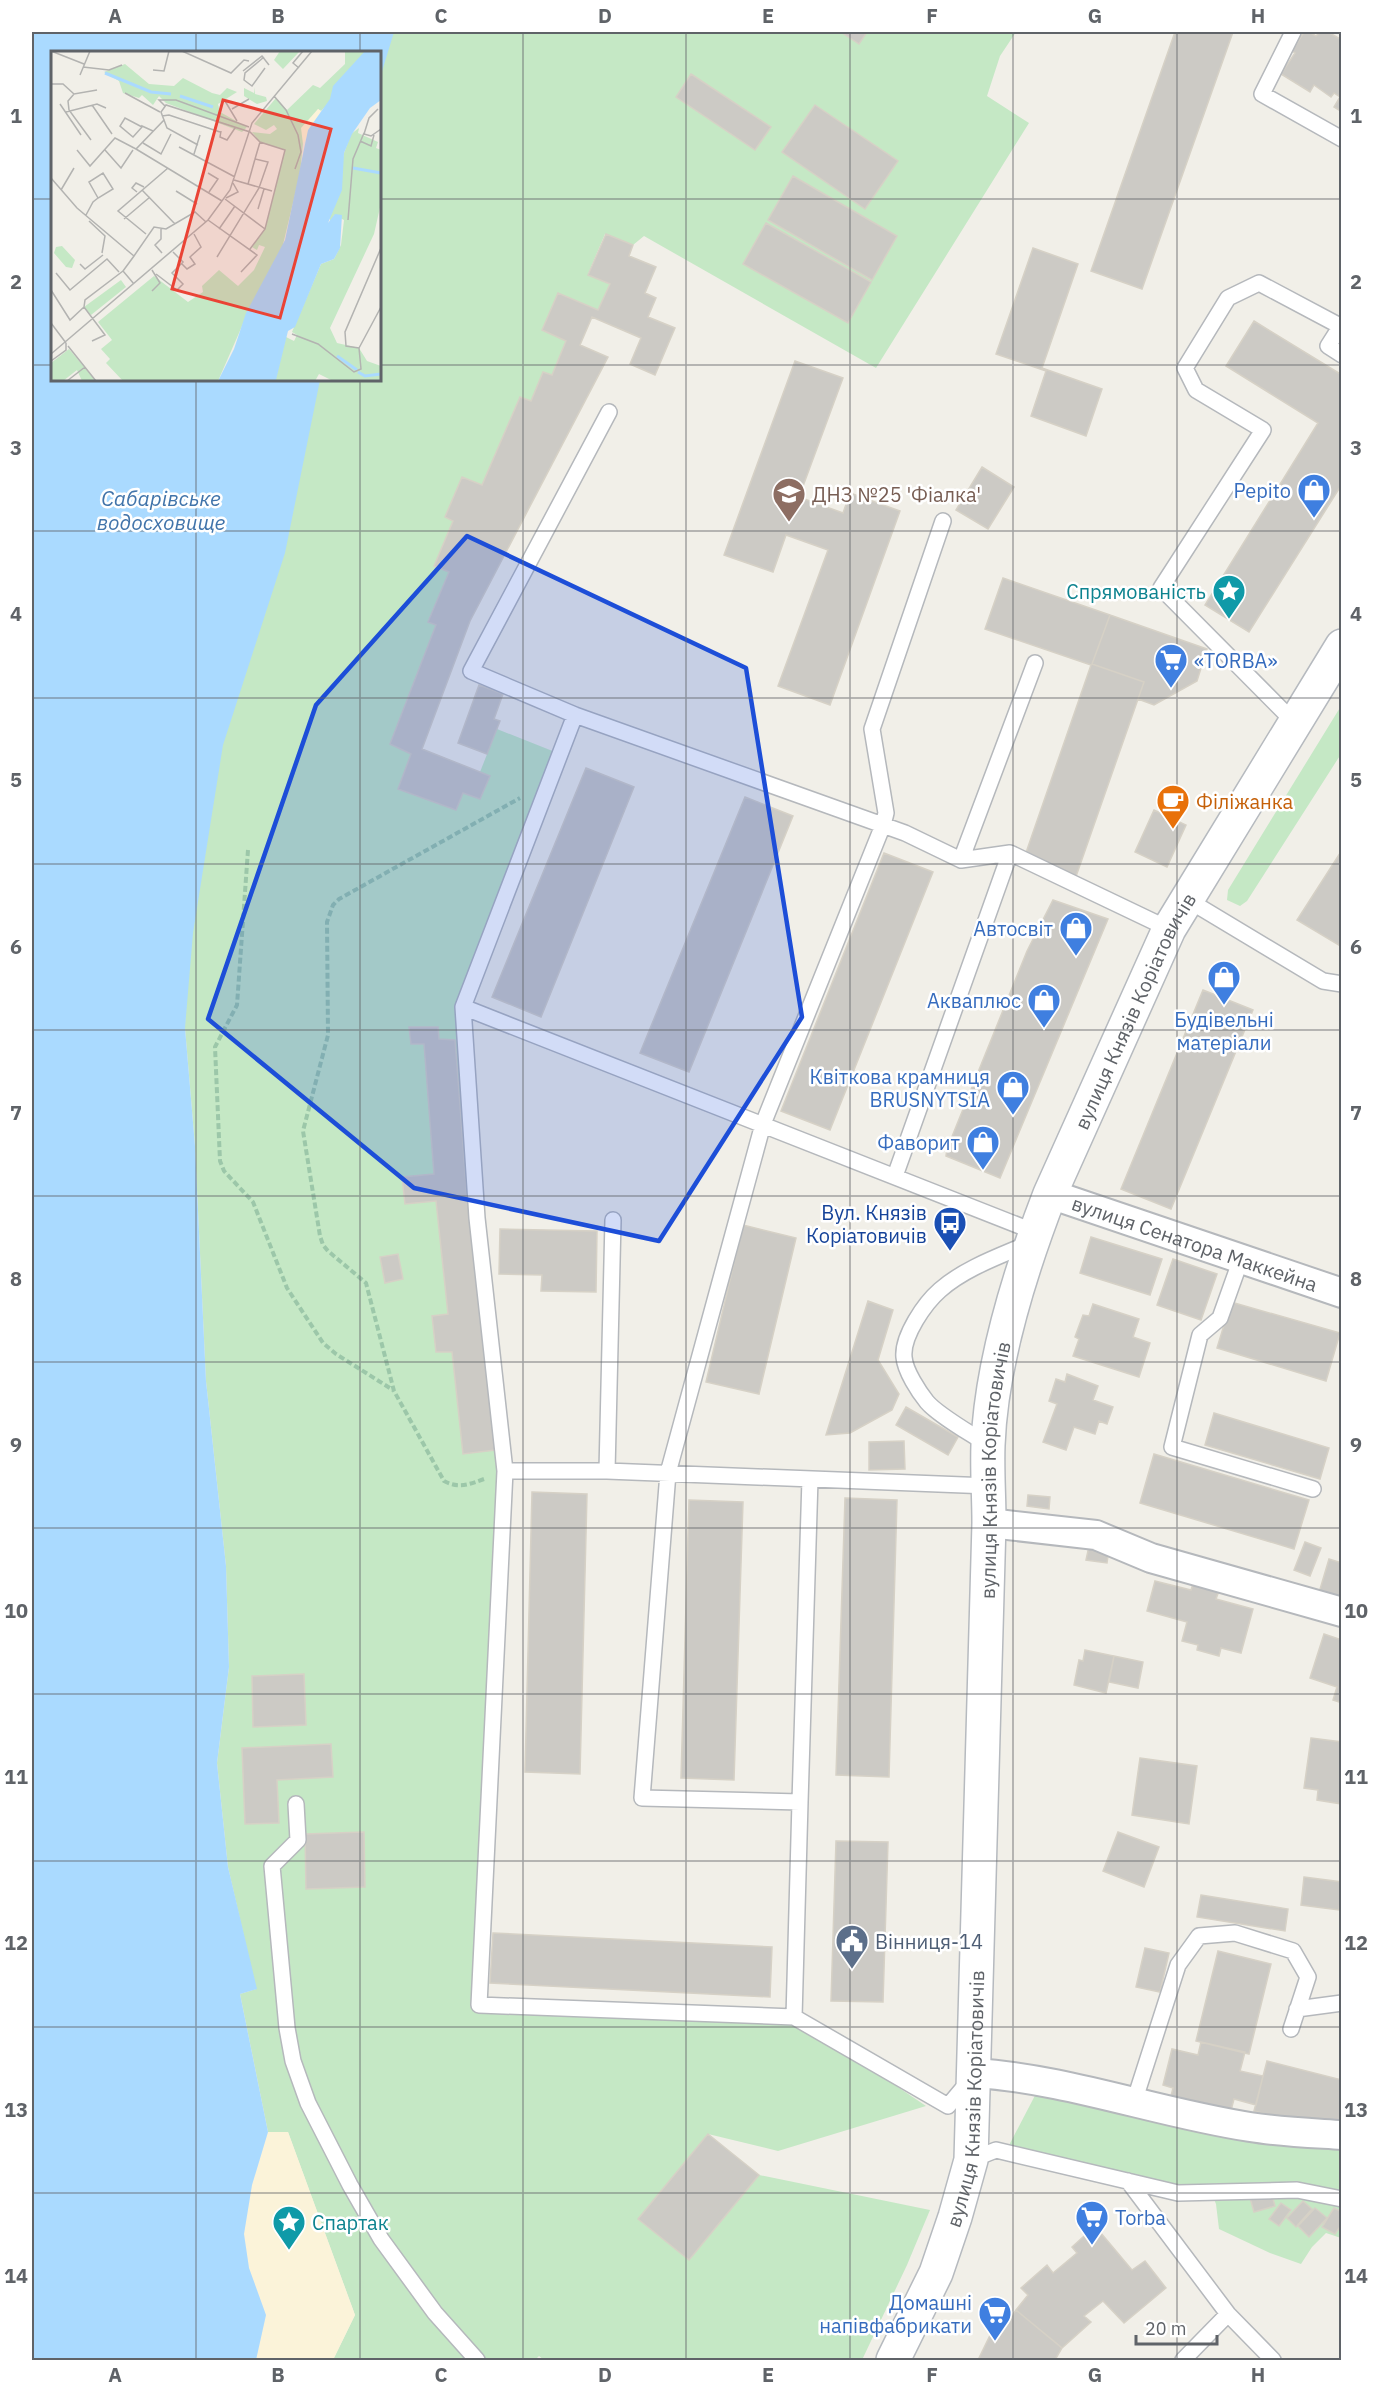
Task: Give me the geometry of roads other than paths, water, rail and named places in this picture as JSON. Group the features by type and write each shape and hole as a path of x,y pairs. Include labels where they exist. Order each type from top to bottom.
{"main road":[{"name":"вулиця Князів Коріатовичів","path":"893,2361 936,2273 971,2160 989,1523 988,1445 999,1356 1034,1237 1050,1194 1169,929 1341,646"}],"street":[{"name":"вулиця Сенатора Маккейна","path":"1050,1194 1341,1293"},
{"path":"989,1523 1096,1535 1151,1558 1341,1612"},
{"path":"975,2073 1042,2082 1250,2127 1341,2135"}],"lane":[{"path":"1293,32 1262,94 1341,139"},
{"path":"1294,722 1161,588 1263,430 1196,390 1185,368 1228,298 1259,283 1341,325 1328,346 1341,355"},
{"path":"609,412 471,670 575,715 883,825 961,860 1010,853 1169,929"},
{"path":"800,1802 642,1798 668,1473 763,1124 883,825 886,813 872,729 944,521"},
{"path":"961,860 1035,663"},
{"path":"575,715 463,1007 477,1218 505,1471 479,2006 794,2017 948,2106 975,2073"},
{"path":"895,1176 1010,853"},
{"path":"1188,900 1323,981 1341,984"},
{"path":"463,1007 895,1176 1034,1237"},
{"path":"607,1471 613,1220"},
{"path":"988,1445 928,1403 910,1374 903,1352 914,1321 939,1290 966,1272 1034,1237"},
{"path":"1241,1259 1220,1318 1200,1335 1172,1447 1313,1489"},
{"path":"505,1471 607,1471 989,1486"},
{"path":"794,2017 810,1479"},
{"path":"296,1804 298,1840 272,1866 287,2028 296,2071 308,2103 330,2148 381,2239 442,2322 477,2361"},
{"path":"1134,2102 1178,1965 1199,1936 1235,1933 1293,1951 1308,1977 1291,2029"},
{"path":"1297,2009 1341,2003"},
{"path":"971,2160 996,2150 1178,2193 1297,2190 1341,2199"},
{"path":"1128,2181 1228,2314 1273,2361"},
{"path":"1183,2361 1228,2314"}],"water":[{"name":"Сабарівське водосховище","path":"32,32 394,32 381,75 381,51 51,51 51,381 320,381 285,553 223,745 193,933 185,1028 195,1146 206,1381 226,1566 229,1667 217,1763 228,1867 257,1989 240,1994 268,2132 252,2185 244,2234 249,2268 266,2315 256,2360 32,2360"}],"place":[{"name":"Pepito","path":"1314,519"},
{"name":"ДНЗ №25 'Фіалка'","path":"789,523"},
{"name":"Спрямованість","path":"1229,620"},
{"name":"«TORBA»","path":"1171,689"},
{"name":"Філіжанка","path":"1173,830"},
{"name":"Автосвіт","path":"1076,957"},
{"name":"Будівельні матеріали","path":"1224,1006"},
{"name":"Акваплюс","path":"1044,1029"},
{"name":"Квіткова крамниця BRUSNYTSIA","path":"1013,1116"},
{"name":"Фаворит","path":"983,1171"},
{"name":"Вул. Князів Коріатовичів","path":"950,1252"},
{"name":"Вінниця-14","path":"852,1970"},
{"name":"Torba","path":"1092,2246"},
{"name":"Спартак","path":"289,2251"},
{"name":"Домашні напівфабрикати","path":"995,2342"}]}
